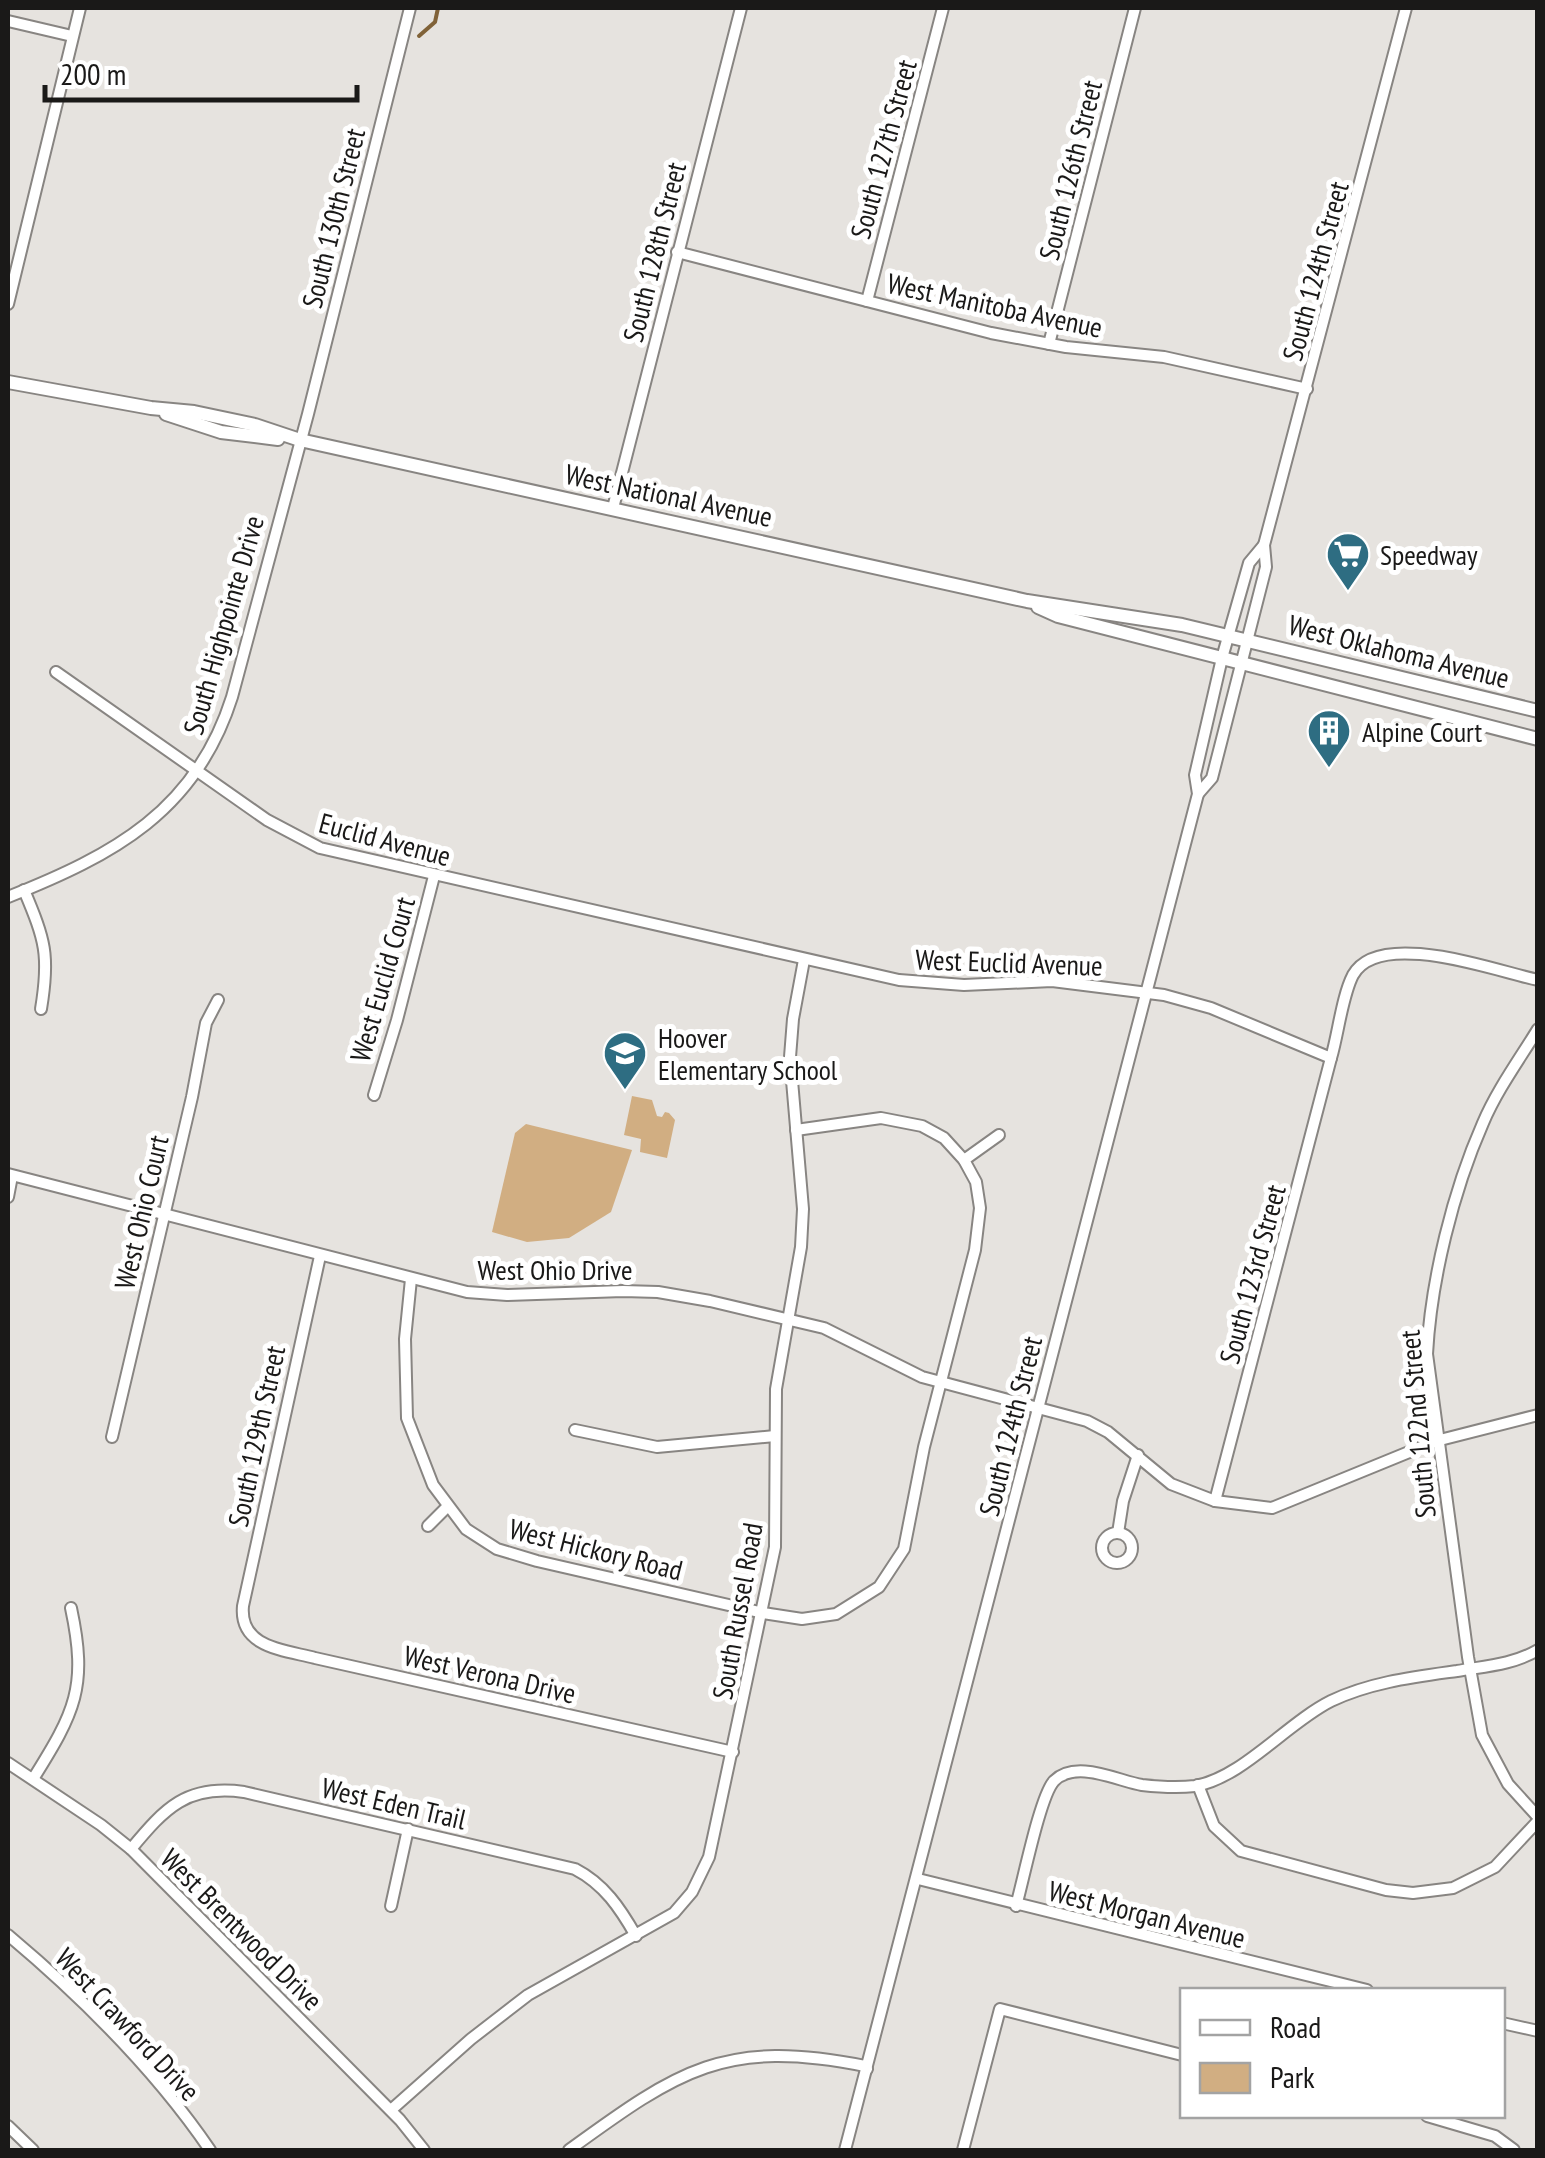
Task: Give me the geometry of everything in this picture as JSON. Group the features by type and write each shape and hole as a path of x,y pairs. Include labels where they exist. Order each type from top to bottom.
{"main road":[{"name":"West National Avenue","path":"8,382 151,408 221,432 300,440 1027,601 1182,625 1248,640"},
{"name":"West National Avenue","path":"1027,601 1058,616 1242,663"},
{"name":"West Oklahoma Avenue","path":"1248,640 1538,710"},
{"name":"West Oklahoma Avenue","path":"1242,663 1538,739"}],"street":[{"path":"8,304 80,8"},
{"name":"South 130th Street","path":"300,440 410,8"},
{"name":"South 128th Street","path":"613,508 741,8"},
{"name":"South 127th Street","path":"867,301 943,8"},
{"name":"South 126th Street","path":"1049,344 1135,8"},
{"name":"South 124th Street","path":"1198,794 1212,778 1266,567 1264,546 1406,8"},
{"path":"8,22 72,36"},
{"name":"West Manitoba Avenue","path":"677,252 990,333 1164,357 1307,389"},
{"name":"South Highpointe Drive","path":"8,897 110,850 140,831 177,798 197,772 217,739 228,710 300,440"},
{"name":"South 124th Street","path":"845,2150 1198,794 1195,775 1222,658 1249,563 1264,546"},
{"name":"Euclid Avenue","path":"56,672 197,772 302,840 352,858 579,909"},
{"name":"West Euclid Court","path":"374,1095 398,1020 434,876"},
{"path":"24,890 48,961 41,1009"},
{"name":"West Euclid Avenue","path":"579,909 918,983 1052,981 1146,992 1211,1008 1332,1058"},
{"path":"1332,1058 1353,976 1364,963 1388,952 1414,952 1538,980"},
{"name":"South Russel Road","path":"391,2110 470,2039 528,1995 674,1913 699,1881 712,1847 775,1547 776,1389 800,1260 803,1209 790,1057 792,1019 804,960"},
{"name":"West Ohio Court","path":"112,1437 206,1023 218,1000"},
{"name":"South 122nd Street","path":"1538,1029 1483,1122 1444,1247 1429,1311 1427,1354 1436,1442 1482,1736 1508,1784 1538,1819"},
{"name":"South 123rd Street","path":"1215,1501 1332,1058"},
{"path":"796,1130 882,1118 906,1121 944,1138 964,1160 999,1135"},
{"name":"West Hickory Road","path":"411,1279 404,1339 408,1418 426,1470 447,1507 479,1538 514,1556 763,1614 802,1619 836,1614 868,1596 891,1572 908,1538 917,1480 979,1223 976,1182 964,1160"},
{"path":"8,1197 10,1175"},
{"name":"West Ohio Drive","path":"10,1175 411,1279 490,1294 658,1292 788,1318 824,1328 902,1370 1087,1421 1138,1455 1171,1484 1215,1501 1272,1508 1436,1442 1538,1415"},
{"name":"South 129th Street","path":"244,1627 243,1606 320,1256"},
{"path":"576,1430 657,1447 776,1436"},
{"path":"1118,1534 1138,1455"},
{"path":"428,1526 447,1507"},
{"path":"33,1779 75,1702 81,1664 71,1608"},
{"name":"West Verona Drive","path":"244,1627 262,1644 315,1658 733,1752"},
{"path":"1016,1906 1045,1799 1054,1781 1069,1774 1096,1772 1164,1788 1198,1786 1228,1774 1332,1701 1390,1680 1500,1665 1538,1650"},
{"name":"West Brentwood Drive","path":"8,1763 131,1849 391,2110 424,2150"},
{"path":"1198,1786 1214,1826 1241,1852 1386,1890 1412,1893 1453,1888 1496,1867 1538,1819"},
{"name":"West Eden Trail","path":"131,1849 179,1800 212,1790 244,1792 574,1869 599,1884 613,1899 636,1936"},
{"path":"391,1906 408,1829"},
{"name":"West Morgan Avenue","path":"918,1879 1360,1988"},
{"name":"West Crawford Drive","path":"8,1934 118,2038 210,2150"},
{"path":"963,2150 1000,2009 1180,2054"},
{"path":"1505,2024 1538,2032"},
{"path":"569,2150 626,2108 676,2078 730,2060 802,2055 866,2068"},
{"path":"1434,2118 1495,2136 1514,2150"},
{"path":"8,2126 32,2150"}],"green space":[{"path":"632,1096 652,1100 657,1116 662,1117 665,1112 675,1120 667,1158 640,1152 641,1139 624,1135"},
{"path":"526,1124 632,1150 611,1212 569,1238 527,1242 492,1232 515,1133"}],"waterway":[{"path":"419,36 435,22 438,8"}],"place":[{"name":"Speedway","path":"1348,592"},
{"name":"Alpine Court","path":"1329,769"},
{"name":"Hoover Elementary School","path":"625,1091"}]}
